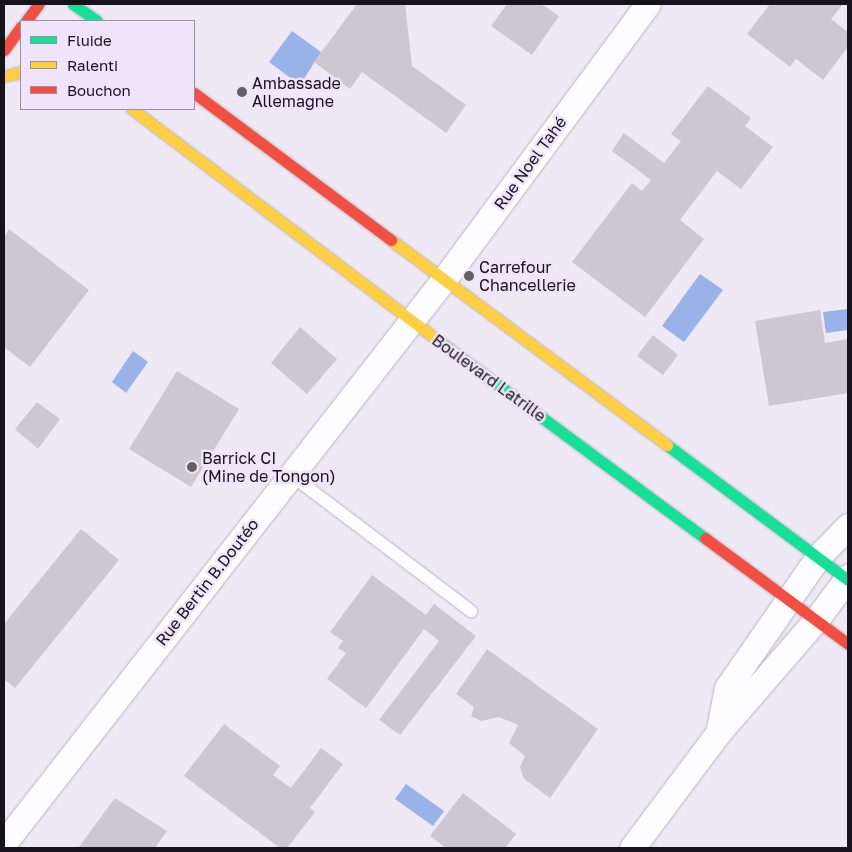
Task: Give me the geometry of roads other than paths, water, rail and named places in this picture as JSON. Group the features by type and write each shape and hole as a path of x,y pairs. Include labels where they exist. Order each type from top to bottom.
{"street":[{"path":"27,20 39,4"},
{"path":"73,4 96,20"},
{"name":"Rue Noel Tahé","path":"410,321 445,278 648,4"},
{"path":"9,21 20,26"},
{"path":"4,50 20,30"},
{"path":"4,76 20,72"},
{"path":"195,94 848,579 816,620 718,733 632,848"},
{"name":"Boulevard Latrille","path":"133,110 410,321 848,644"},
{"name":"Rue Bertin B.Doutéo","path":"4,843 410,321"},
{"path":"718,733 727,688 818,557 848,526"}],"lane":[{"path":"290,475 471,611"}],"water":[{"path":"292,31 321,52 300,85 269,62"},
{"path":"700,274 723,290 684,342 662,326"},
{"path":"848,309 848,330 826,333 823,312"},
{"path":"133,351 148,362 126,393 112,382"},
{"path":"406,784 444,811 433,826 395,799"}],"place":[{"name":"Ambassade Allemagne","path":"242,92"},
{"name":"Carrefour Chancellerie","path":"469,276"},
{"name":"Barrick CI (Mine de Tongon)","path":"192,467"}]}
